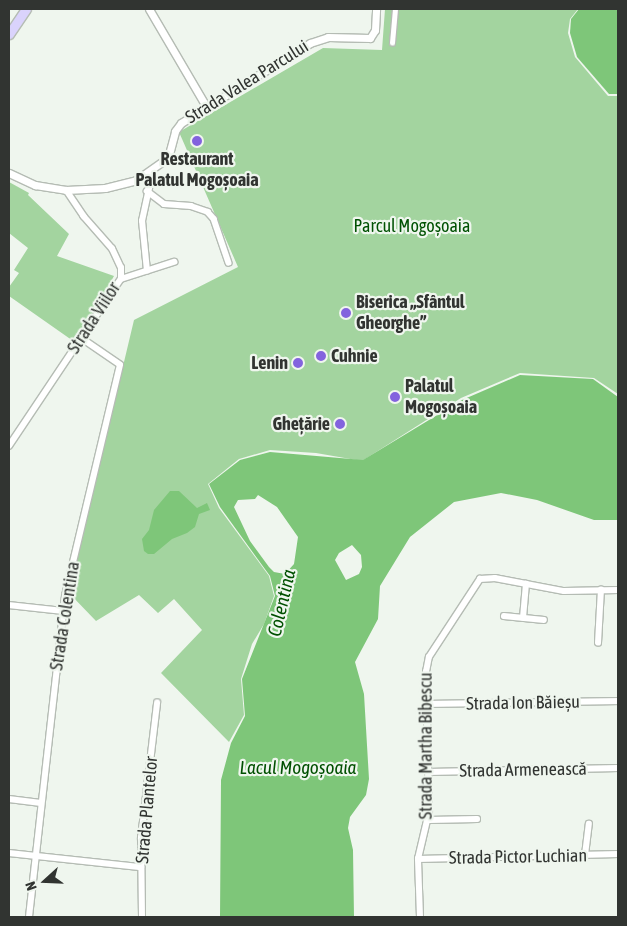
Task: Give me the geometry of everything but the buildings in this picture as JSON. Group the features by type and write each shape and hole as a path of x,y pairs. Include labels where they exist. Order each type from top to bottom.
{"main road":[{"path":"9,34 26,9"}],"street":[{"path":"149,9 207,108"},
{"name":"Strada Valea Parcului","path":"9,173 34,185 66,190 121,185 153,170 169,156 178,126 316,40 328,37 370,38 374,30 376,9"},
{"path":"392,43 395,9"},
{"path":"146,271 141,233 147,191 153,170"},
{"name":"Strada Viilor","path":"9,446 121,279 121,268 112,249 84,217 66,190"},
{"path":"147,191 164,204 191,206 208,212 214,219 229,263"},
{"path":"121,279 174,262"},
{"name":"Strada Colentina","path":"29,917 34,856 62,611 120,365 82,339"},
{"name":"Strada Martha Bibescu","path":"420,917 418,859 429,820 427,662 475,584 488,578 564,591 618,590"},
{"path":"523,618 526,584"},
{"path":"598,643 601,590"},
{"path":"9,605 62,611"},
{"path":"504,616 544,620"},
{"name":"Strada Ion Băieșu","path":"427,704 618,700"},
{"name":"Strada Plantelor","path":"142,917 141,838 157,703"},
{"name":"Strada Armenească","path":"428,772 618,768"},
{"path":"9,799 41,803"},
{"path":"429,820 477,819"},
{"path":"585,855 589,824"},
{"path":"9,853 141,867"},
{"name":"Strada Pictor Luchian","path":"418,859 618,854"}],"green space":[{"name":"Parcul Mogoșoaia","path":"385,9 578,9 570,19 568,33 575,57 608,96 618,96 618,394 594,378 520,373 461,398 362,461 316,453 270,450 239,459 208,484 219,508 269,576 274,596 264,624 252,644 241,679 244,715 229,742 161,673 202,630 174,599 158,613 139,595 96,621 69,593 134,320 238,267 179,132 323,48 382,50"},
{"path":"9,182 29,193 28,195 69,234 57,256 114,276 76,343 9,296 9,287 19,273 14,270 28,248 9,233"}],"water":[{"path":"579,9 618,9 618,94 609,94 577,57 570,33 571,19"},
{"name":"Lacul Mogoșoaia","path":"520,375 593,379 618,397 618,520 594,520 537,500 501,493 454,502 410,537 380,586 378,619 355,662 364,694 369,779 366,795 350,817 348,828 353,850 354,917 220,917 221,780 231,743 245,716 242,679 275,596 270,576 220,507 209,484 240,460 270,452 363,460 462,400","holes":["258,495 277,507 298,537 294,564 285,574 274,572 269,567 250,541 234,507 238,500 255,499","352,545 361,555 362,567 359,574 346,580 335,560 339,553"]},
{"path":"170,491 179,491 197,508 207,503 210,510 199,514 195,527 187,533 172,539 154,554 148,554 144,551 142,539 149,530 154,510"}],"place":[{"name":"Restaurant Palatul Mogoșoaia","path":"197,141"},
{"name":"Biserica „Sfântul Gheorghe”","path":"346,313"},
{"name":"Cuhnie","path":"321,356"},
{"name":"Lenin","path":"298,363"},
{"name":"Palatul Mogoșoaia","path":"395,397"},
{"name":"Ghețărie","path":"340,424"}],"water label":[{"name":"Colentina","path":"282,603"}]}
